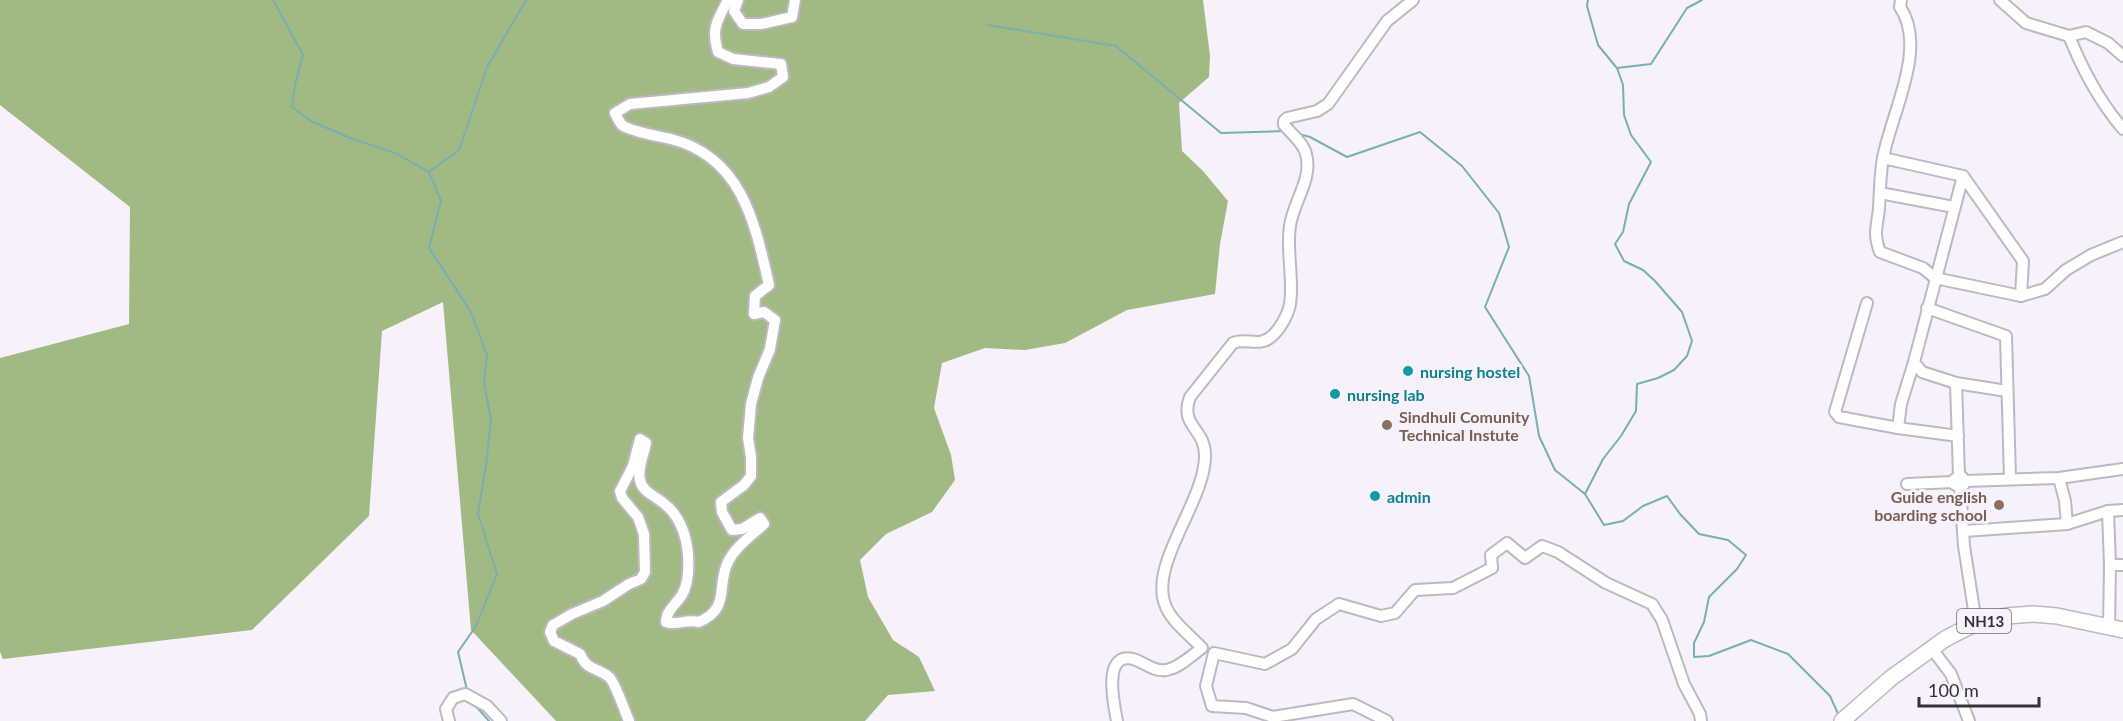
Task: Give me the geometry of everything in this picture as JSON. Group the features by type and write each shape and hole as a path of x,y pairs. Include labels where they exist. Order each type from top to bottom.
{"highway":[{"name":"NH13","path":"1842,721 1891,678 1963,628 1976,623 2006,616 2033,614 2057,616 2116,629"}],"street":[{"path":"628,721 615,686 608,677 584,663 580,654 554,641 550,632 554,625 572,614 603,602 629,584 641,579 645,572 644,534 638,517 622,498 620,490 633,466 640,440 646,443 639,478 643,488 663,502 677,516 685,536 688,553 689,574 684,592 666,615 666,622 678,623 687,620 699,622 715,614 720,601 727,563 764,524 760,518 742,529 732,530 722,512 722,502 744,485 751,476 748,438 751,404 758,378 770,349 776,320 764,312 754,314 755,296 770,285 759,240 740,191 724,167 701,152 673,139 654,136 623,125 615,113 630,104 748,93 769,87 783,77 781,64 733,59 718,52 714,35 717,21 728,0"},
{"path":"738,0 734,11 743,24 761,24 792,17 795,0"},
{"path":"1413,0 1387,21 1328,104 1317,111 1287,118 1284,121 1284,125 1306,152 1307,163 1307,173 1290,225 1290,305 1272,337 1262,342 1237,340 1233,342 1190,397 1186,415 1199,432 1205,454 1202,483 1165,569 1163,593 1166,608 1202,648 1214,653 1265,664 1292,650 1317,619 1339,604 1381,616 1395,613 1415,590 1453,588 1492,568 1491,555 1508,543 1525,558 1542,546 1558,552 1606,582 1652,604 1662,620 1684,684 1700,714 1701,721"},
{"path":"1901,0 1900,7 1906,16 1910,46 1905,79 1883,158 1878,220 1875,230 1880,252 1923,268 1935,278 2021,296 2045,289 2066,270 2091,255 2123,242"},
{"path":"2000,0 2026,23 2069,36 2086,32 2108,43 2123,56"},
{"path":"2069,36 2083,71 2105,109 2123,129"},
{"path":"1883,158 1963,176 2024,261 2021,296"},
{"path":"1898,428 1901,404 1963,176"},
{"path":"1880,193 1954,207"},
{"path":"1867,303 1835,412 1839,417 1959,436"},
{"path":"1927,308 2006,336 2010,479"},
{"path":"1914,362 1922,372 1956,383 2007,391"},
{"path":"1956,383 1959,482 1965,557 1976,623"},
{"path":"1907,484 2059,478 2123,469"},
{"path":"2059,478 2065,501 2067,524"},
{"path":"1964,531 2067,524 2108,511 2123,510"},
{"path":"2108,511 2116,629"},
{"path":"2110,565 2123,565"},
{"path":"1117,721 1112,687 1112,672 1115,664 1123,659 1133,659 1156,670 1167,670 1202,648"},
{"path":"1932,649 1952,674 1970,721"},
{"path":"1214,653 1206,686 1212,706 1246,708 1273,717 1353,704 1387,721"},
{"path":"449,721 446,709 453,698 465,694 487,706 501,721"}],"green space":[{"path":"0,0 1203,0 1210,56 1209,77 1179,103 1182,151 1203,171 1228,201 1220,244 1215,294 1127,310 1065,343 1025,350 985,348 942,363 934,408 951,455 955,480 932,512 886,534 860,560 868,597 893,640 919,657 935,691 888,695 865,721 556,721 471,630 443,302 382,331 369,516 252,630 3,659 0,652 0,358 129,324 130,207 0,105"}],"waterway":[{"path":"273,0 303,55 295,84 292,107 311,121 350,138 395,153 429,172 441,201 429,248 471,312 487,355 484,383 491,420 478,514 497,574 476,626 458,652 467,690"},
{"path":"430,171 459,150 487,67 526,0"},
{"path":"1588,0 1587,6 1598,45 1616,67"},
{"path":"1585,494 1603,459 1621,436 1636,411 1637,384 1658,378 1674,370 1687,356 1692,341 1682,312 1643,270 1624,261 1615,244 1623,232 1629,204 1651,162 1631,135 1624,115 1623,85 1617,68 1651,64 1687,8 1702,0"},
{"path":"988,25 1116,46 1221,133 1285,131"},
{"path":"1299,134 1310,137 1347,157 1420,132 1462,166 1499,213 1509,247 1485,307 1529,376 1539,436 1555,470 1585,494 1604,525 1623,521 1643,506 1667,496 1699,534 1728,540 1746,555 1737,569 1709,597 1704,622 1694,643 1694,657 1709,656 1751,640 1788,654 1830,696 1839,716"},
{"path":"473,703 489,721"}],"place":[{"name":"nursing hostel","path":"1408,371"},
{"name":"nursing lab","path":"1335,394"},
{"name":"Sindhuli Comunity Technical Instute","path":"1387,425"},
{"name":"admin","path":"1375,496"},
{"name":"Guide english boarding school","path":"1999,505"}]}
